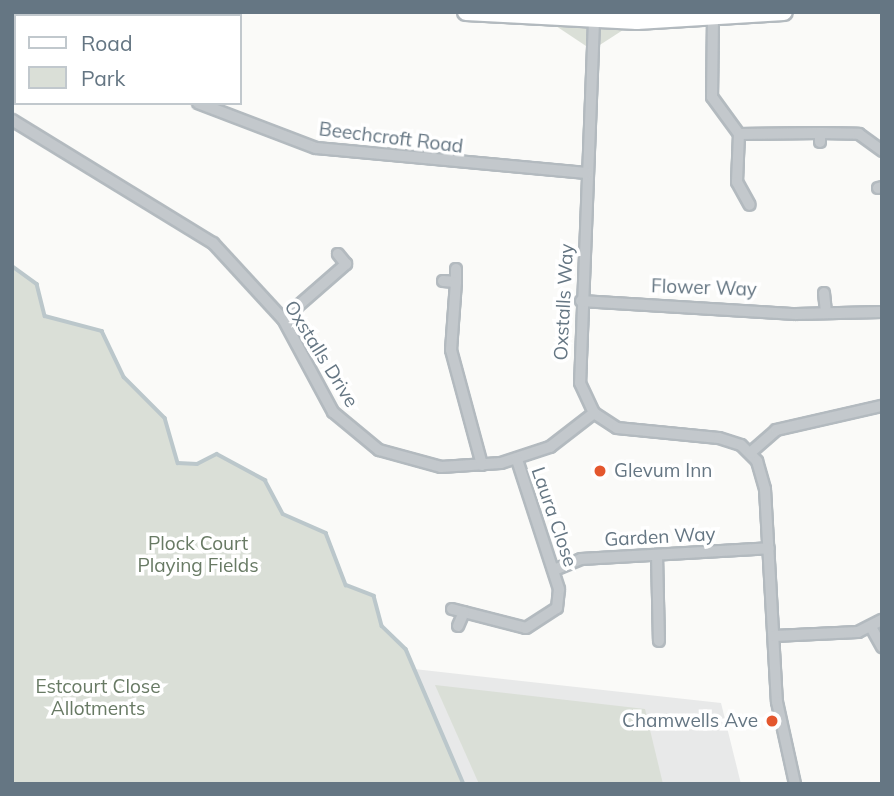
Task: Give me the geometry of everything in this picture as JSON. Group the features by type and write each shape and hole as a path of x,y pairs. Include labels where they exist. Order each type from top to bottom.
{"street":[{"path":"466,12 594,22 713,18 784,12"},
{"path":"713,18 712,97 739,134 737,182 750,205"},
{"name":"Oxstalls Way","path":"594,22 578,367 594,413"},
{"name":"Beechcroft Road","path":"203,105 316,148 587,173"},
{"name":"Oxstalls Drive","path":"12,120 191,225 283,319 333,412 355,436 408,460 482,465 517,460 550,447 594,413"},
{"path":"739,134 820,137 859,134 882,151"},
{"path":"283,319 346,264 338,254"},
{"path":"456,269 451,350 482,465"},
{"path":"443,281 456,282"},
{"path":"824,293 826,312"},
{"name":"Flower Way","path":"581,301 882,312"},
{"path":"750,453 776,430 882,406"},
{"path":"594,413 634,433 719,438 750,453 765,489 777,702 795,784"},
{"name":"Laura Close","path":"452,609 536,626 557,608 554,570 517,460"},
{"name":"Garden Way","path":"554,570 581,559 769,548"},
{"path":"657,555 659,640"},
{"path":"458,626 464,612"},
{"path":"774,636 871,627 882,620"},
{"path":"871,627 882,647"}],"shaded area":[{"path":"414,669 721,703 741,784 464,784"}],"green space":[{"path":"466,12 695,12 637,21 592,50 544,18"},
{"name":"Plock Court Playing Fields","path":"12,266 37,284 45,316 102,331 124,377 165,418 178,463 197,464 217,454 265,480 283,514 326,533 346,585 374,596 382,626 406,649 464,784 12,784"},
{"path":"435,685 645,709 663,784 479,784"}],"waterway":[{"path":"12,266 37,284 45,316 102,331 124,377 165,418 178,463 197,464 217,454 265,480 283,514 326,533 346,585 374,596 382,626 406,649 464,784"}],"place":[{"name":"Glevum Inn","path":"600,471"},
{"name":"Chamwells Ave","path":"772,721"}],"park label":[{"name":"Estcourt Close Allotments","path":"98,698"}]}
